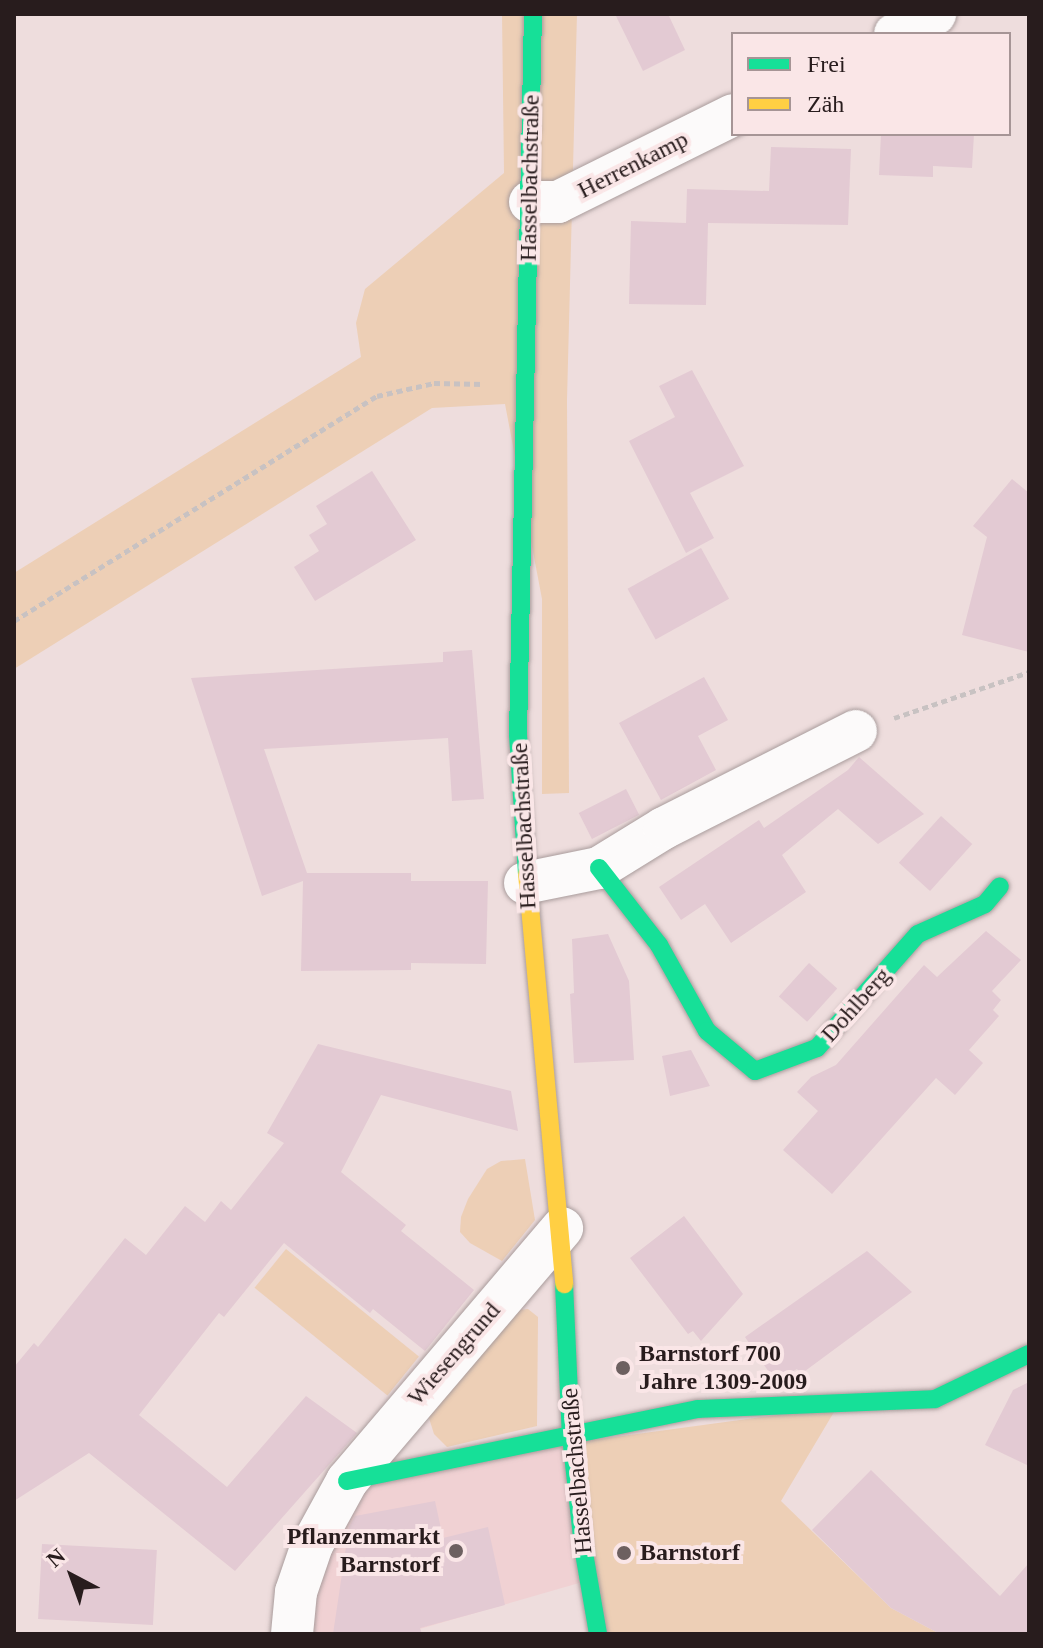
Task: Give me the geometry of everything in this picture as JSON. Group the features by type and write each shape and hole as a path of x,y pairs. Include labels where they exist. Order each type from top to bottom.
{"street":[{"name":"Hasselbachstraße","path":"533,14 518,735 525,883 562,1228 571,1436 583,1547 598,1634"},
{"path":"899,32 935,14"},
{"name":"Herrenkamp","path":"530,202 558,202 731,116"},
{"path":"525,883 599,868 664,828 856,731"},
{"name":"Dohlberg","path":"599,868 659,945 707,1031 755,1071 817,1048 918,934 985,904 1000,886"},
{"name":"Wiesengrund","path":"292,1634 296,1592 312,1545 347,1481 562,1228"},
{"path":"347,1481 698,1409 935,1399 1029,1354"}],"path":[{"path":"14,621 377,396 434,383 525,384"},
{"path":"856,731 1029,672"}],"shaded area":[{"path":"502,14 577,14 567,400 569,793 542,794 542,599 505,404 432,408 14,669 14,573 361,357 356,323 365,289 504,173"},
{"path":"525,1159 535,1220 502,1261 470,1243 460,1232 461,1217 468,1199 487,1169 501,1161"},
{"path":"286,1249 419,1357 387,1395 255,1288"},
{"path":"528,1309 538,1317 537,1426 447,1447 434,1434 429,1418 434,1405 520,1310"},
{"path":"837,1407 781,1501 891,1608 940,1634 602,1634 578,1442"},
{"path":"567,1440 586,1581 402,1634 300,1634 353,1483"}],"building":[{"path":"615,14 668,14 685,50 643,71"},
{"path":"881,136 974,136 972,168 933,166 933,177 879,175"},
{"path":"771,147 851,149 848,225 708,223 706,305 629,304 631,221 686,223 687,189 769,191"},
{"path":"692,370 744,466 690,493 714,538 686,553 629,441 675,417 659,386"},
{"path":"372,471 416,540 315,601 294,567 319,551 309,535 327,524 316,506"},
{"path":"1012,479 1029,493 1029,652 962,635 987,537 973,526"},
{"path":"701,548 729,599 656,639 628,589"},
{"path":"472,650 484,799 452,801 448,738 264,749 307,873 411,873 411,881 488,881 486,964 411,963 411,970 301,971 303,881 262,896 191,678 443,662 443,652"},
{"path":"704,677 728,720 698,736 716,770 661,800 619,723"},
{"path":"859,757 924,814 878,844 838,809 782,855 806,892 731,943 705,904 681,920 659,887 759,820 764,828 848,770"},
{"path":"626,789 639,815 592,839 579,813"},
{"path":"941,816 972,844 930,891 899,863"},
{"path":"986,931 1021,960 992,991 1001,1000 993,1010 999,1016 969,1050 983,1063 955,1095 936,1078 832,1194 783,1150 818,1111 797,1092 811,1077 836,1065 924,965 937,977"},
{"path":"608,934 629,981 634,1060 574,1063 570,994 574,993 572,939"},
{"path":"809,963 837,988 807,1022 779,996"},
{"path":"318,1044 511,1091 518,1131 381,1095 341,1172 406,1225 401,1231 474,1290 425,1351 373,1309 370,1313 284,1243 224,1317 219,1313 139,1415 227,1487 306,1396 357,1433 235,1571 89,1453 14,1501 14,1367 34,1343 38,1347 125,1238 146,1255 185,1206 205,1222 221,1201 231,1210 284,1143 267,1133"},
{"path":"691,1050 710,1086 670,1096 662,1056"},
{"path":"684,1216 743,1294 701,1341 693,1331 688,1334 630,1258"},
{"path":"867,1251 912,1292 801,1374 797,1369 775,1381 745,1337"},
{"path":"1029,1382 1029,1466 985,1445 1013,1390"},
{"path":"871,1470 1000,1596 1029,1563 1029,1634 940,1634 891,1608 812,1530"},
{"path":"435,1501 443,1538 488,1527 505,1605 420,1628 422,1634 333,1634 349,1527 355,1516"},
{"path":"42,1544 157,1550 153,1625 38,1619"}],"traffic: fast":[{"path":"527,874 518,735 533,14"},
{"path":"599,868 659,945 707,1031 755,1071 817,1048 918,934 985,904 1000,886"},
{"path":"564,1284 571,1436 583,1547 598,1634"},
{"path":"347,1481 698,1409 935,1399 1029,1354"}],"traffic: slow":[{"path":"527,874 564,1284"}],"place":[{"name":"Barnstorf 700 Jahre 1309-2009","path":"623,1368"},
{"name":"Pflanzenmarkt Barnstorf","path":"456,1551"},
{"name":"Barnstorf","path":"624,1553"}]}
